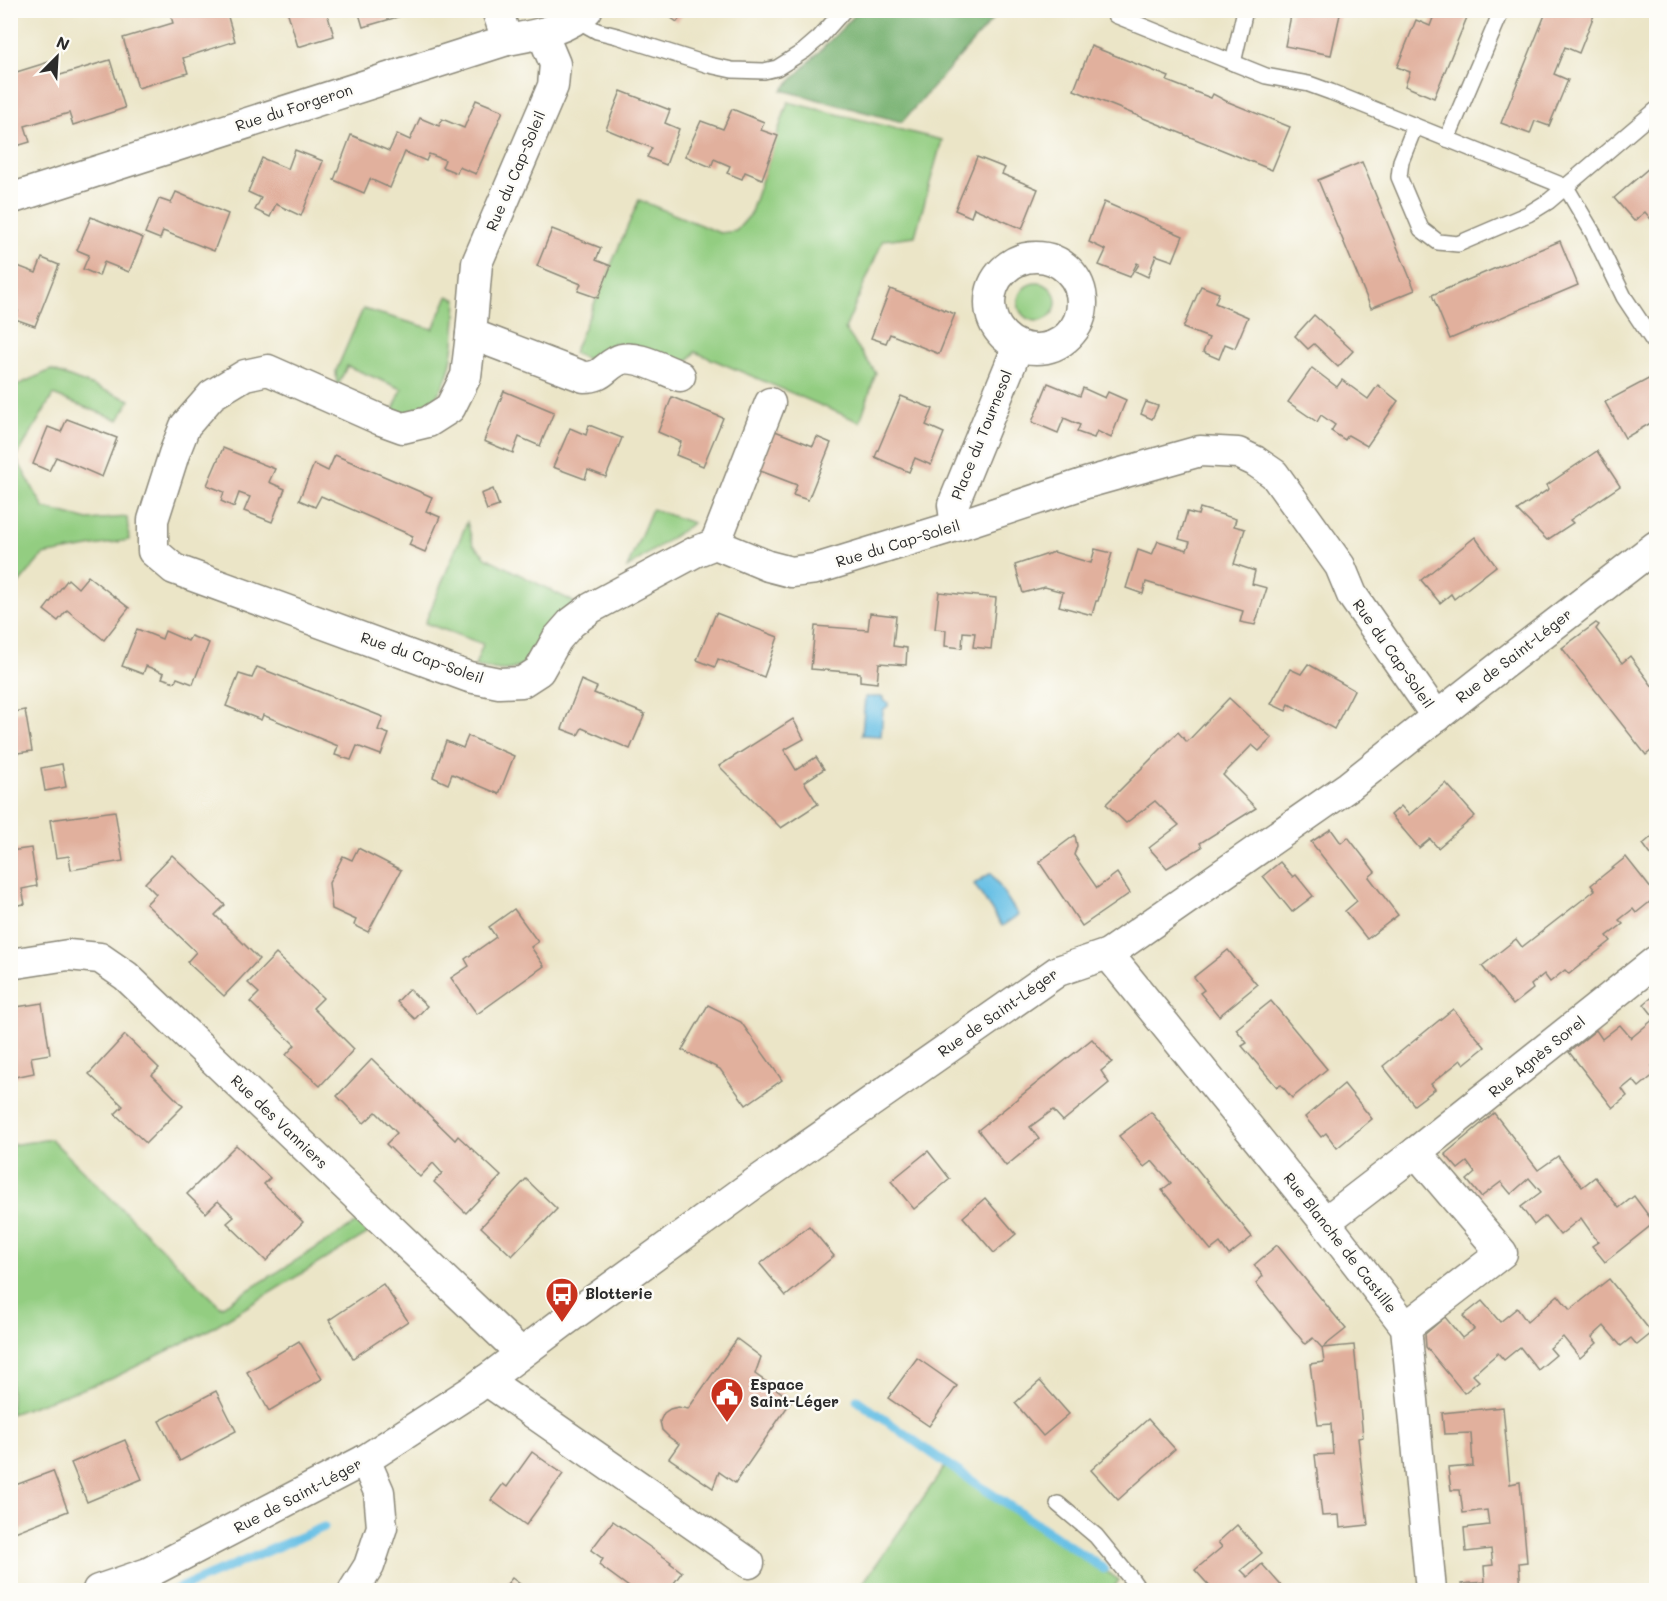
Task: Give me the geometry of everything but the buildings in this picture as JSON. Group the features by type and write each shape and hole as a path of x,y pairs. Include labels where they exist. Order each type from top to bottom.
{"street":[{"path":"497,10 507,40"},
{"name":"Rue du Forgeron","path":"10,199 507,40 542,33 582,15"},
{"name":"Rue du Cap-Soleil","path":"542,33 555,64 553,86 477,263 466,376 450,408 429,422 403,428 268,370 244,375 212,395 185,426 174,454 153,520 153,551 174,569 469,677 499,683 522,682 539,671 557,639 571,623 591,608 694,552 715,544 768,566 791,572 816,569 957,526 1086,483 1200,452 1238,453 1274,474 1340,566 1352,595 1437,717"},
{"path":"471,334 584,377 595,377 618,360 628,358 637,359 680,376"},
{"name":"Place du Tournesol","path":"957,526 953,506 1018,345"},
{"path":"715,544 770,403"},
{"name":"Rue de Saint-Léger","path":"98,1590 148,1573 365,1460 486,1380 755,1183 1058,971 1108,954 1349,786 1502,664 1656,546"},
{"name":"Rue Blanche de Castille","path":"1108,954 1325,1222 1406,1327 1431,1590"},
{"name":"Rue des Vanniers","path":"10,964 68,955 100,958 126,976 521,1353"},
{"name":"Rue Agnès Sorel","path":"1325,1222 1656,961"},
{"path":"1406,1327 1502,1253 1416,1152"},
{"path":"486,1380 749,1563"},
{"path":"354,1590 369,1566 382,1527 379,1492 365,1460"}],"lane":[{"path":"582,15 597,31 709,65 732,70 764,71 777,68 804,51 844,10"},
{"path":"1233,63 1245,10"},
{"path":"1448,139 1502,10"},
{"path":"1115,15 1266,76 1309,84 1331,92 1566,187 1593,233 1624,297 1656,345"},
{"path":"1415,126 1401,161 1399,177 1422,229 1438,242 1458,244 1518,218 1549,201 1656,110"},
{"path":"1058,1504 1096,1536 1139,1590"}],"green space":[{"path":"859,11 1000,11 902,122 782,90"},
{"path":"788,102 942,140 915,236 883,240 845,329 876,373 860,422 695,352 683,367 613,343 602,358 592,361 573,353 639,200 720,233 736,231 750,215"},
{"path":"1037,283 1050,289 1056,302 1050,315 1037,321 1024,315 1018,302 1024,289"},
{"path":"448,296 457,300 450,366 445,382 437,395 425,406 410,412 392,412 402,389 347,366 337,388 336,371 363,309 433,329"},
{"path":"51,370 130,400 119,420 53,395 16,458 44,508 88,520 127,517 129,540 43,555 11,593 11,388"},
{"path":"652,509 693,523 627,568"},
{"path":"467,522 473,544 487,558 574,602 538,648 516,668 501,670 475,666 483,644 425,623"},
{"path":"51,1139 221,1307 358,1222 370,1232 207,1331 113,1378 11,1414 11,1145"},
{"path":"947,1464 1119,1580 1112,1590 858,1590"}],"water":[{"path":"865,697 883,697 883,700 888,703 883,710 881,736 862,735"},
{"path":"991,873 1018,915 1002,926 974,884"}],"waterway":[{"path":"857,1400 947,1464 1104,1569"},
{"path":"175,1590 324,1527"}],"place":[{"name":"Blotterie","path":"562,1323"},
{"name":"Espace Saint-Léger","path":"727,1423"}]}
